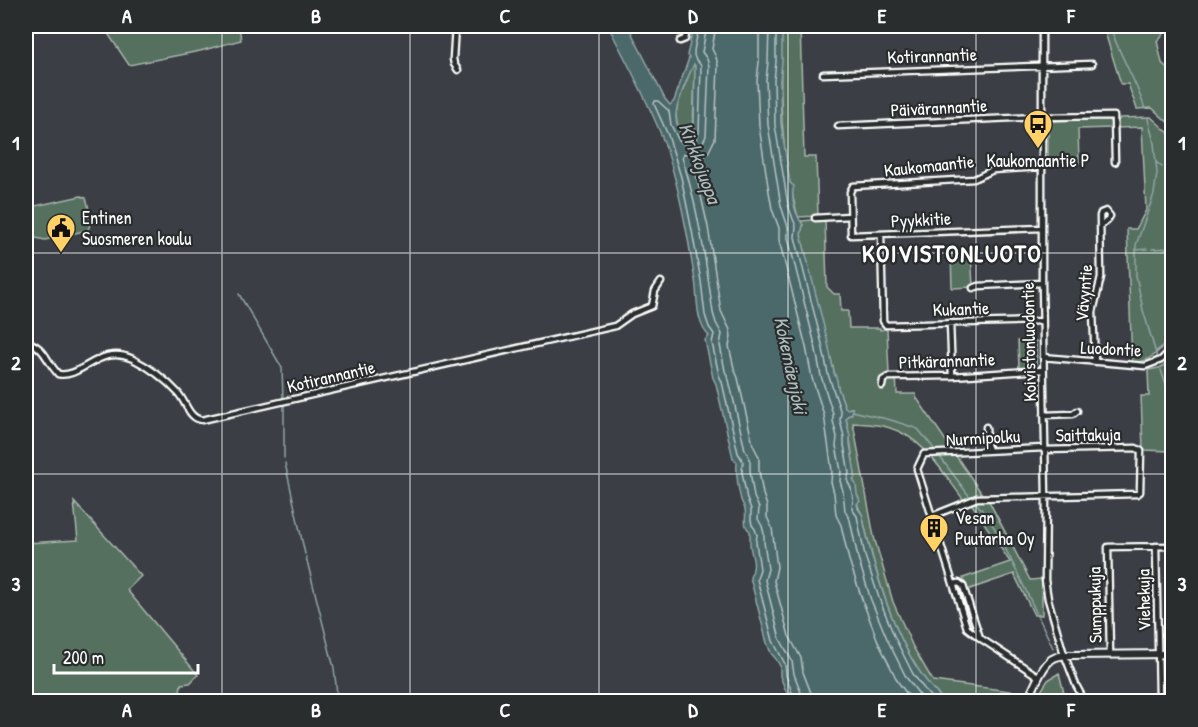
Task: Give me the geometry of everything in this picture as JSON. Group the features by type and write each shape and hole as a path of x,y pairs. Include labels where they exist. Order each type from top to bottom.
{"street":[{"path":"455,26 453,59 458,70"},
{"path":"680,41 685,39 688,26"},
{"name":"Koivistonluodontie","path":"1042,26 1045,580 1048,599 1065,655 1085,702"},
{"name":"Kotirannantie","path":"823,74 1092,64"},
{"name":"Päivärannantie","path":"837,126 1114,116 1115,162"},
{"name":"Kaukomaantie","path":"850,216 850,192 853,186 974,179 993,170 1042,167"},
{"path":"815,218 850,216"},
{"name":"Pyykkitie","path":"850,216 851,235 1042,228"},
{"name":"Vävyntie","path":"1095,362 1093,312 1101,277 1100,226"},
{"name":"Kukantie","path":"880,235 883,321 886,325 1042,321"},
{"name":"Kotirannantie","path":"26,341 42,349 58,374 64,375 99,359 122,354 153,371 179,394 193,416 202,420 615,326 632,314 652,306 655,291 661,282"},
{"path":"973,288 1042,283"},
{"path":"950,323 952,376"},
{"name":"Luodontie","path":"1043,357 1145,366 1161,360 1173,349"},
{"name":"Pitkärannantie","path":"882,386 883,380 888,377 952,376 1043,370"},
{"path":"1044,415 1073,414 1077,411"},
{"path":"986,427 989,450"},
{"name":"Saittakuja","path":"1044,449 1136,448 1141,451 1140,492 1137,494 1046,497"},
{"name":"Nurmipolku","path":"932,516 917,469 924,454 1044,449"},
{"path":"1039,677 967,628 932,516 977,498 1046,497"},
{"name":"Viehekuja","path":"1156,546 1159,698"},
{"name":"Sumppukuja","path":"1110,655 1108,547 1173,546"},
{"path":"954,584 959,583 963,586 980,638"},
{"path":"1027,702 1044,668 1052,659 1065,655 1173,654"}],"shaded area":[{"path":"121,26 239,26 241,40 200,51 129,65 105,29"},
{"path":"782,26 800,26 804,157 816,157 818,216 798,217 787,170 781,98"},
{"path":"1103,26 1171,26 1157,41 1162,63 1172,73 1172,126 1152,108 1137,109 1128,84 1121,84"},
{"path":"693,64 695,66 693,133 689,141 679,130 676,115 680,97"},
{"path":"1151,117 1172,136 1172,336 1150,358 1132,363 1127,229 1136,229 1146,210 1142,127 1117,128 1117,122 1120,118"},
{"path":"1107,119 1111,122 1112,128 1078,129 1079,163 1048,164 1048,126 1050,122"},
{"path":"81,196 86,198 89,210 88,230 45,240 26,236 26,208"},
{"path":"825,219 827,287 834,294 840,294 841,311 848,311 849,328 887,329 889,374 896,374 897,394 916,394 982,494 994,494 994,500 989,501 1030,580 1042,579 1042,615 1034,615 1014,574 967,590 963,578 1010,562 971,503 963,499 932,458 913,440 886,427 853,423 874,537 893,602 913,647 933,681 1025,693 1021,701 945,701 928,684 914,663 891,614 857,501 846,419 852,408 846,409 838,388 801,235 803,225 801,221"},
{"path":"971,252 973,287 952,288 951,253"},
{"path":"1018,341 1036,341 1035,367 1019,370"},
{"path":"1170,363 1172,378 1172,514 1171,451 1143,450 1141,396 1149,396 1148,370"},
{"path":"74,502 141,576 127,590 198,675 190,683 181,684 179,701 26,701 26,543 78,540"},
{"path":"1059,673 1066,701 1034,702 1048,680"}],"water":[{"path":"608,26 628,26 670,105 674,101 689,58 687,55 694,26 782,26 781,124 790,183 794,186 794,206 803,225 801,235 838,388 845,407 852,408 852,414 846,419 855,473 853,479 860,501 857,504 858,509 862,514 881,588 902,640 914,663 945,701 790,701 780,676 780,666 767,643 750,577 754,563 750,547 750,531 745,524 745,509 739,491 737,462 733,458 705,340 709,336 699,317 695,280 674,173 656,123","holes":["694,64 694,132 689,141 679,130 676,115 683,89"]}],"waterway":[{"path":"1110,26 1145,109"},
{"path":"1148,119 1154,143 1157,173 1154,194 1136,245 1136,275 1143,310 1157,357"},
{"path":"1156,162 1162,167"},
{"path":"1167,171 1172,176"},
{"path":"1152,249 1172,248"},
{"path":"1136,250 1147,249"},
{"path":"239,294 282,368 283,399"},
{"path":"1156,351 1172,340"},
{"path":"1161,370 1172,403"},
{"path":"284,403 284,458"},
{"path":"852,411 918,429 935,450"},
{"path":"940,457 970,497"},
{"path":"285,463 305,554"},
{"path":"976,503 999,536 1053,648"},
{"path":"306,557 334,668 338,702"}],"place":[{"name":"Kaukomaantie P","path":"1038,150"},
{"name":"Entinen Suosmeren koulu","path":"61,254"},
{"name":"Vesan Puutarha Oy","path":"934,554"}],"district":[{"name":"KOIVISTONLUOTO","path":"952,254"}],"water label":[{"name":"Kirkkojuopa","path":"700,163"},
{"name":"Kokemäenjoki","path":"791,365"}]}
